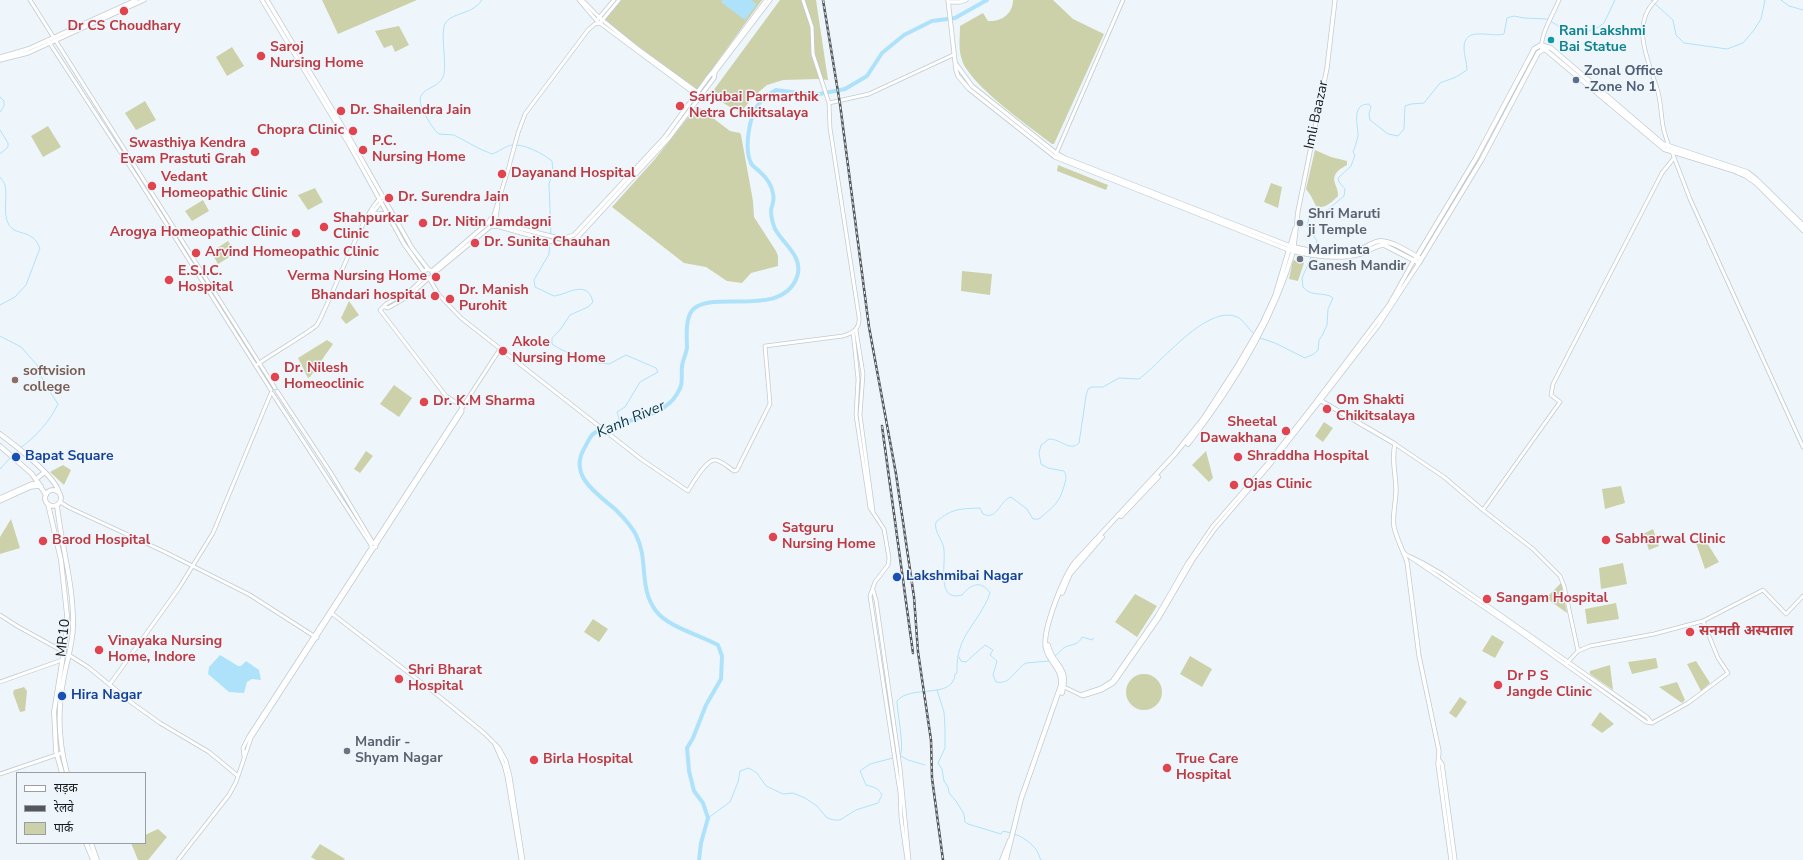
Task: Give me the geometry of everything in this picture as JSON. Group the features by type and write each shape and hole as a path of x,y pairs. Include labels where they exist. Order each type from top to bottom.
{"main road":[{"path":"54,40 136,0"},
{"path":"0,58 54,40 144,0"},
{"path":"262,0 350,146 404,244 426,276"},
{"path":"267,0 353,144 412,248 431,271"},
{"path":"698,94 714,78 716,72 770,0"},
{"path":"966,0 960,2 948,1 955,63 965,79 972,86 1056,155 1292,249 1337,257 1366,252 1380,245 1391,248 1420,261"},
{"name":"Imli Baazar","path":"1292,249 1326,73 1335,0"},
{"path":"1319,400 1389,305 1415,258 1476,158 1534,49 1541,44 1551,48 1662,144 1670,148 1747,172 1756,179 1803,226"},
{"path":"1319,400 1378,326 1420,261 1482,159 1538,53 1542,50 1548,51 1659,145 1672,152 1732,170 1746,176 1756,183 1803,230"},
{"path":"493,219 498,224 566,243 575,240 669,138 710,75 716,72"},
{"path":"372,213 387,214"},
{"path":"426,276 493,219"},
{"path":"491,226 493,219"},
{"path":"426,276 491,226 498,224"},
{"path":"1006,860 1021,799 1062,686 1061,675 1055,661 1049,654 1044,643 1047,630 1068,571 1176,454 1206,414 1258,334 1275,296 1292,249"},
{"path":"1319,400 1395,444 1392,456 1396,489 1393,518 1396,538 1404,553 1420,656 1429,700 1439,760 1438,764 1451,860"},
{"path":"0,434 45,472 55,483 61,497 59,503 54,506 48,504 46,495 39,482 0,446"},
{"path":"0,501 39,482 45,472"},
{"path":"0,498 39,482"},
{"path":"46,495 53,490 59,493"},
{"name":"MR10","path":"59,503 72,600 73,634 66,655 62,660 54,712 57,755 62,772"},
{"name":"MR10","path":"48,504 59,547 66,602 66,655 58,710 58,726 62,754 67,772"},
{"path":"1439,760 1442,764 1455,860"},
{"path":"86,844 92,860"},
{"path":"91,844 97,860"},
{"path":"1002,860 1008,849"}],"street":[{"path":"30,0 276,389 331,473 373,545"},
{"path":"580,0 599,21 698,94"},
{"path":"599,21 614,0"},
{"path":"493,219 521,123 529,107 585,34 619,0"},
{"path":"710,75 766,0"},
{"path":"463,408 446,396 380,310 385,307 388,308 405,299 426,276 439,295 456,313 653,468 688,491 708,463 712,460 736,471 770,404 765,346 843,336 854,331 859,325 830,128 829,103 823,80 813,54 812,27 802,0"},
{"path":"1056,155 1123,0"},
{"path":"1542,50 1541,44 1546,28 1560,0"},
{"path":"1656,0 1650,6 1643,21 1644,42 1658,92 1663,128 1690,199 1803,447"},
{"path":"49,42 140,182 255,366 373,545"},
{"path":"829,103 869,94 953,55"},
{"path":"1483,510 1560,402 1551,395 1553,384 1662,173 1674,158"},
{"path":"255,366 316,326 365,221 379,201 383,198"},
{"path":"365,221 379,201"},
{"path":"854,331 858,378 856,415 870,508 884,529 889,561 888,565 875,582 870,596 896,761 901,818 908,860"},
{"path":"178,860 229,795 238,776 248,740 331,613 459,410 463,408 500,349"},
{"path":"110,684 159,617 216,527 272,392 276,389"},
{"path":"1062,686 1081,696 1102,690 1114,683 1159,618 1192,559 1219,523 1259,479 1319,400"},
{"path":"1395,444 1444,476 1483,510 1533,549 1560,576 1564,586 1578,651"},
{"path":"59,503 250,595 315,637"},
{"path":"1404,553 1567,663 1646,722 1652,724 1688,703 1728,673 1718,658 1703,622"},
{"path":"873,590 877,608 896,742 896,761"},
{"path":"1567,663 1578,651 1590,646 1654,634 1703,622 1763,590 1786,614 1803,596"},
{"path":"331,613 435,693 484,733 499,748 508,766 522,860"},
{"path":"0,615 88,667 132,703 209,752 238,776"},
{"path":"0,682 62,660 66,655"},
{"path":"0,774 62,754"}],"green space":[{"path":"322,0 417,0 338,34"},
{"path":"620,0 762,0 697,90 604,21"},
{"path":"780,0 816,0 828,80 783,80 767,85 755,95 740,113 710,95"},
{"path":"1013,0 1053,0 1073,19 1104,34 1054,144 1016,117 988,93 967,70 962,60 960,48 960,26 983,13 988,21 1002,18 1009,13"},
{"path":"399,26 409,45 395,52 392,45 384,48 375,31"},
{"path":"232,47 244,66 227,76 216,57"},
{"path":"145,101 156,120 136,130 125,113"},
{"path":"697,106 730,131 740,133 753,201 754,217 778,256 778,266 751,273 742,283 727,281 706,267 684,263 612,207 655,159"},
{"path":"48,126 61,147 43,157 31,136"},
{"path":"1315,150 1331,157 1347,161 1347,165 1341,168 1334,177 1338,196 1328,205 1322,207 1316,206 1306,189"},
{"path":"1058,165 1108,185 1106,190 1057,171"},
{"path":"1271,183 1282,187 1278,208 1264,202"},
{"path":"315,188 323,202 308,210 298,195"},
{"path":"203,200 209,211 192,221 185,211"},
{"path":"228,241 236,253 218,264 211,252"},
{"path":"1293,260 1304,263 1298,281 1289,279"},
{"path":"962,271 992,274 990,295 961,291"},
{"path":"349,301 359,315 346,324 341,318"},
{"path":"327,340 333,344 308,378 298,358"},
{"path":"394,385 412,398 399,417 380,404"},
{"path":"1324,422 1333,428 1323,442 1315,436"},
{"path":"366,451 373,456 360,473 354,469"},
{"path":"1206,451 1213,478 1209,482 1192,465"},
{"path":"63,465 71,470 64,485 50,472"},
{"path":"1621,486 1625,503 1605,509 1602,489"},
{"path":"11,519 20,548 0,554 0,537"},
{"path":"1653,529 1659,546 1649,550 1643,534"},
{"path":"1702,535 1719,562 1705,569 1695,540"},
{"path":"1623,563 1627,584 1601,589 1599,568"},
{"path":"1561,583 1567,613 1546,598"},
{"path":"1135,594 1157,606 1137,637 1115,622"},
{"path":"1616,603 1619,619 1587,624 1585,609"},
{"path":"593,619 608,629 599,642 584,632"},
{"path":"1492,635 1504,642 1495,658 1482,651"},
{"path":"1190,656 1212,669 1202,687 1180,674"},
{"path":"1656,658 1658,668 1632,674 1628,662"},
{"path":"1696,661 1710,683 1701,691 1687,664"},
{"path":"1610,665 1613,690 1590,674 1590,671"},
{"path":"1144,674 1157,679 1162,692 1157,705 1144,710 1131,705 1126,692 1131,679"},
{"path":"1677,682 1685,700 1682,703 1659,687"},
{"path":"24,687 27,691 25,711 20,712 13,693 14,690"},
{"path":"1460,697 1467,702 1456,718 1449,713"},
{"path":"1600,712 1614,724 1602,733 1591,725"},
{"path":"158,829 167,837 148,860 138,860 131,844 146,844 146,835"},
{"path":"320,844 345,859 316,860 311,857"}],"water":[{"path":"723,0 751,0 757,4 745,20 721,2"},
{"path":"220,655 238,666 241,666 246,661 259,670 261,680 252,679 247,682 244,693 229,692 208,674 209,667"}],"waterway":[{"path":"482,0 474,8 454,16 446,22 443,33 445,65 443,77 438,84 423,93 420,100 422,108 427,118 439,134 454,135 492,154 512,145 522,146 538,152 552,161 553,171 549,184 551,235"},
{"name":"Kanh River","path":"699,860 701,843 708,818 703,803 694,791 689,771 687,748 693,738 706,705 721,679 722,656 718,645 668,622 656,611 647,593 642,554 636,535 630,525 619,513 587,483 582,475 580,457 594,433 654,413 671,402 677,394 681,384 682,365 687,348 688,320 692,310 707,303 765,300 778,296 789,289 797,277 798,263 775,229 771,212 774,198 771,187 764,176 753,166 749,157 748,133 752,117 760,103 776,90 814,95 845,89 867,76 882,53 904,35 932,21 955,18 987,0"},
{"path":"1315,249 1317,241 1307,226 1309,218 1317,213 1325,212 1344,196 1345,189 1339,182 1338,178 1351,166 1355,155 1353,152 1358,136 1357,116 1360,107 1369,104 1371,107 1369,114 1370,120 1388,134 1398,136 1404,129 1405,106 1424,103 1440,83 1456,77 1467,70 1464,48 1465,41 1468,37 1479,34 1504,34 1507,18 1514,16 1547,19 1565,30 1578,35 1597,28 1604,23 1615,0"},
{"path":"1651,0 1673,20 1676,35 1684,43 1727,49 1743,43 1754,30 1761,19 1765,0"},
{"path":"1781,0 1789,6 1803,10"},
{"path":"0,97 4,101 4,106 0,112"},
{"path":"0,130 8,143 8,147 0,154"},
{"path":"0,177 6,190 5,210 9,225 14,230 27,234 33,238 40,248 26,285 15,297 0,305"},
{"path":"550,242 549,254 534,280 535,287 554,296 581,289 590,295 593,302 588,307 570,315 560,330 552,338 552,344 562,350 582,358 592,358 598,363 609,364 626,355 656,368 658,372 640,382 625,407 617,412 620,422"},
{"path":"1260,338 1275,343 1305,358 1314,354 1318,350 1319,340 1327,325 1328,309 1333,298 1310,292 1303,287 1302,278 1311,257"},
{"path":"900,756 902,746 897,701 903,696 911,693 940,689 947,687 953,682 955,674 957,673 957,660 964,639 990,593 983,586 979,585 968,588 962,595 953,596 948,593 944,578 943,545 937,531 936,522 947,514 962,509 980,508 983,514 992,515 1007,499 1011,497 1027,509 1033,519 1039,519 1053,507 1058,500 1063,490 1066,477 1064,471 1048,468 1041,464 1039,453 1041,445 1049,439 1069,446 1079,443 1088,389 1092,387 1103,387 1119,378 1139,379 1185,337 1199,326 1212,319 1225,315 1237,317 1242,320 1254,334"},
{"path":"0,336 21,347 37,365 44,383 58,404 42,428 32,439 20,448"},
{"path":"13,455 18,450"},
{"path":"0,469 11,457"},
{"path":"1055,656 1065,647 1077,643 1082,637 1092,640 1094,638"},
{"path":"959,657 961,661 966,662 985,645 993,650 990,655 997,661 993,675 996,682 1009,679 1026,663 1049,661"},
{"path":"937,690 944,712 945,728 945,748 938,763 942,769 944,781 948,787 949,793 964,814 965,822 968,824 1001,834 1003,831 1011,833"},
{"path":"901,756 908,760 925,765"},
{"path":"708,818 730,802 738,782 740,771 749,768 757,773 766,786 783,794 793,793 805,798 817,806 827,818 840,820 856,810 878,803 882,795 877,789 866,785 860,771 870,764 893,758"},
{"path":"1014,834 1024,838 1030,843 1038,852 1041,860"}],"railway":[{"path":"823,0 840,104 869,327 896,474 914,597 918,652 931,740 932,778 943,860"},
{"path":"882,426 913,653"}],"place":[{"name":"Dr CS Choudhary","path":"124,11"},
{"name":"Rani Lakshmi Bai Statue","path":"1551,40"},
{"name":"Saroj Nursing Home","path":"261,56"},
{"name":"Zonal Office -Zone No 1","path":"1576,80"},
{"name":"Sarjubai Parmarthik Netra Chikitsalaya","path":"680,106"},
{"name":"Dr. Shailendra Jain","path":"341,111"},
{"name":"Chopra Clinic","path":"353,131"},
{"name":"P.C. Nursing Home","path":"363,150"},
{"name":"Swasthiya Kendra Evam Prastuti Grah","path":"255,152"},
{"name":"Dayanand Hospital","path":"502,174"},
{"name":"Vedant Homeopathic Clinic","path":"152,186"},
{"name":"Dr. Surendra Jain","path":"389,198"},
{"name":"Dr. Nitin Jamdagni","path":"423,223"},
{"name":"Shri Maruti ji Temple","path":"1300,223"},
{"name":"Shahpurkar Clinic","path":"324,227"},
{"name":"Arogya Homeopathic Clinic","path":"296,233"},
{"name":"Dr. Sunita Chauhan","path":"475,243"},
{"name":"Arvind Homeopathic Clinic","path":"196,253"},
{"name":"Marimata Ganesh Mandir","path":"1300,259"},
{"name":"Verma Nursing Home","path":"436,277"},
{"name":"E.S.I.C. Hospital","path":"169,280"},
{"name":"Bhandari hospital","path":"435,296"},
{"name":"Dr. Manish Purohit","path":"450,299"},
{"name":"Akole Nursing Home","path":"503,351"},
{"name":"Dr. Nilesh Homeoclinic","path":"275,377"},
{"name":"softvision college","path":"15,380"},
{"name":"Dr. K.M Sharma","path":"424,402"},
{"name":"Om Shakti Chikitsalaya","path":"1327,409"},
{"name":"Sheetal Dawakhana","path":"1286,431"},
{"name":"Bapat Square","path":"16,457"},
{"name":"Shraddha Hospital","path":"1238,457"},
{"name":"Ojas Clinic","path":"1234,485"},
{"name":"Satguru Nursing Home","path":"773,537"},
{"name":"Sabharwal Clinic","path":"1606,540"},
{"name":"Barod Hospital","path":"43,541"},
{"name":"Lakshmibai Nagar","path":"897,577"},
{"name":"Sangam Hospital","path":"1487,599"},
{"name":"सनमती अस्पताल","path":"1690,632"},
{"name":"Vinayaka Nursing Home, Indore","path":"99,650"},
{"name":"Shri Bharat Hospital","path":"399,679"},
{"name":"Dr P S Jangde Clinic","path":"1498,685"},
{"name":"Hira Nagar","path":"62,696"},
{"name":"Mandir - Shyam Nagar","path":"347,751"},
{"name":"Birla Hospital","path":"534,760"},
{"name":"True Care Hospital","path":"1167,768"}]}
